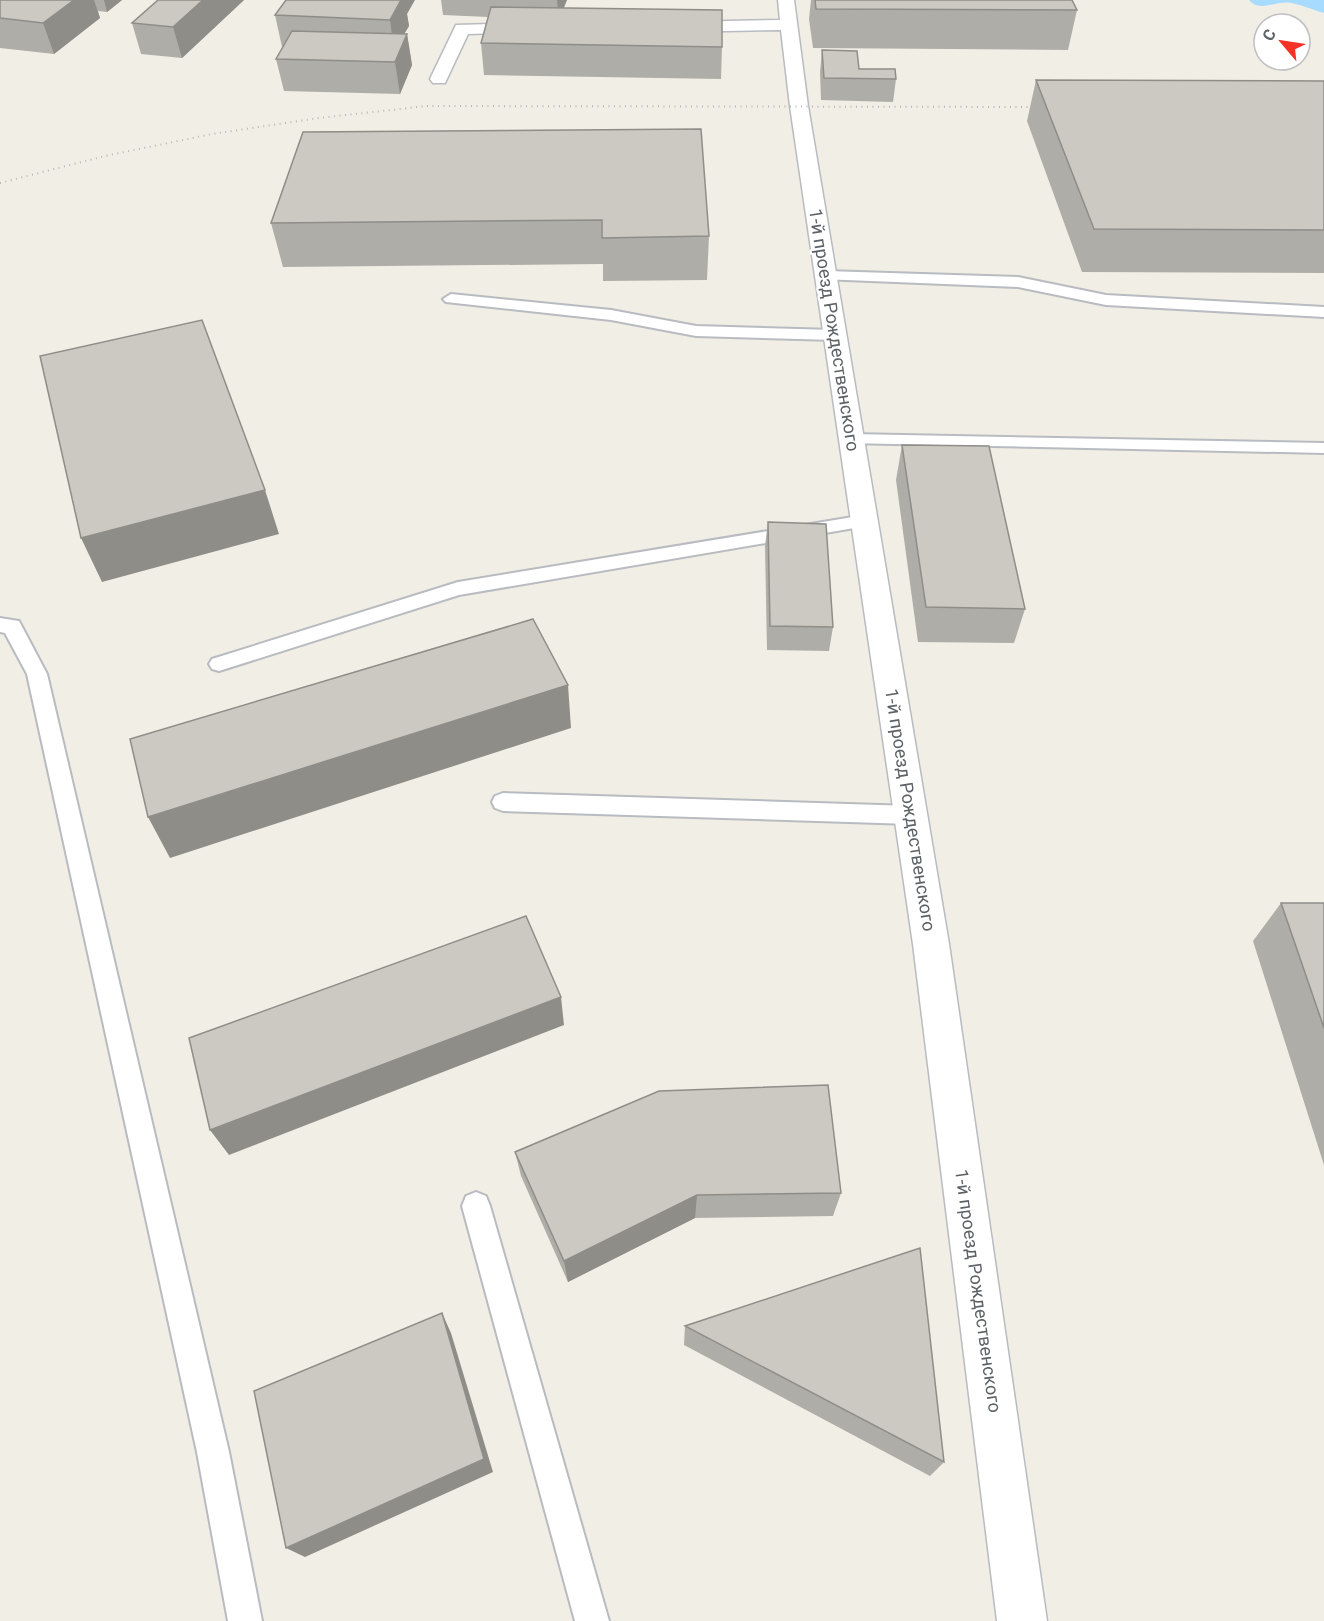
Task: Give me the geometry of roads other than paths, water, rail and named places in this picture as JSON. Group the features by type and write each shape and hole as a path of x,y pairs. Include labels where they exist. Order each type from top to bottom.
{"street":[{"path":"660,27 787,13"},
{"name":"1-й проезд Рождественского","path":"787,13 799,106 933,956 1022,1621"},
{"path":"439,79 462,29 543,28"}],"lane":[{"path":"826,276 1018,282 1106,300 1324,312"},
{"path":"451,299 610,315 696,331 835,335"},
{"path":"851,439 1324,447"},
{"path":"219,664 458,589 865,521"},
{"path":"0,625 12,626 37,675 211,1440 245,1621"},
{"path":"503,802 911,815"},
{"path":"476,1206 592,1621"}],"water":[{"path":"1249,0 1324,0 1324,13 1291,3 1258,6"}],"railway":[{"path":"0,183 105,156 212,134 319,118 427,106 1046,107"}]}
